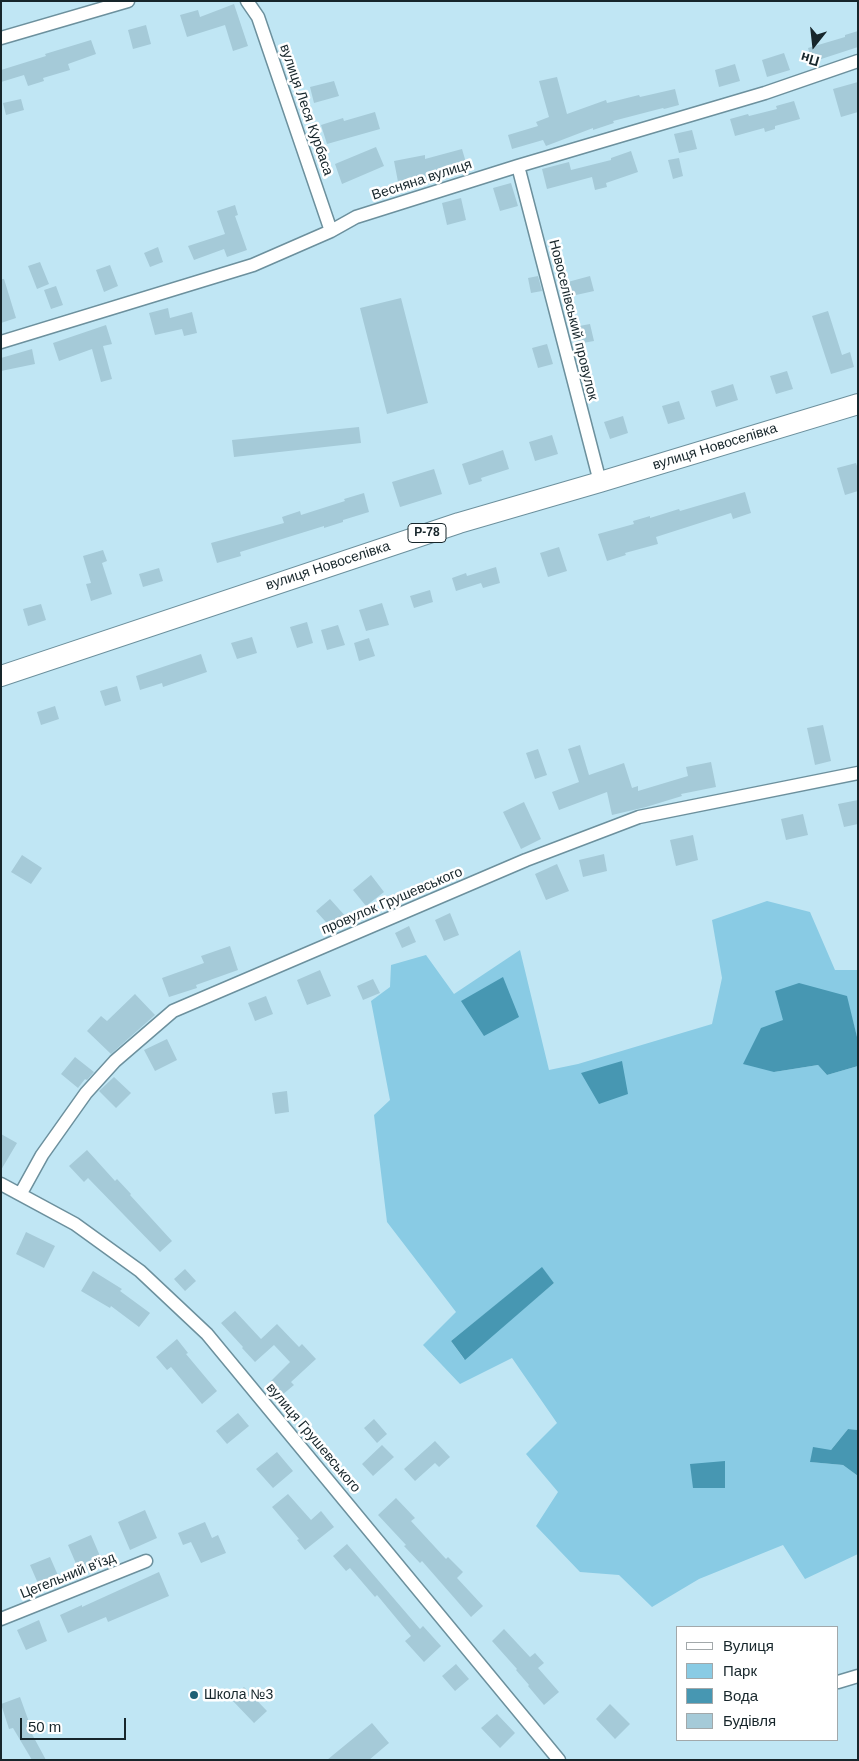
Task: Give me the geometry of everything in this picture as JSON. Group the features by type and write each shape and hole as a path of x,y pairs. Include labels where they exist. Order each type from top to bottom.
{"main road":[{"name":"вулиця Новоселівка","path":"1,676 459,523 858,404"}],"street":[{"path":"1,38 128,1"},
{"name":"вулиця Леся Курбаса","path":"247,1 258,16 332,231"},
{"name":"Весняна вулиця","path":"1,342 253,265 332,231 356,217 518,166 765,93 858,61"},
{"name":"Новоселівський провулок","path":"518,166 600,482"},
{"name":"провулок Грушевського","path":"21,1193 42,1155 86,1093 114,1061 173,1012 526,860 639,817 858,773"},
{"name":"вулиця Грушевського","path":"1,1184 21,1193 75,1224 140,1271 207,1334 559,1760"},
{"name":"Цегельний в'їзд","path":"1,1619 146,1561"},
{"path":"839,1682 858,1676"}],"green space":[{"path":"767,901 810,912 835,970 858,970 858,1041 846,996 783,1020 774,1072 818,1065 827,1075 858,1066 858,1430 848,1429 831,1450 811,1462 843,1465 858,1476 858,1554 805,1579 783,1545 699,1579 652,1607 619,1575 580,1572 536,1526 558,1492 526,1454 557,1423 512,1358 460,1384 423,1345 456,1312 387,1222 374,1115 390,1100 371,1001 390,987 391,965 426,955 454,994 520,950 549,1070 578,1064 712,1024 722,978 712,920","holes":["542,1268 554,1283 464,1359 451,1341"]}],"water":[{"path":"503,977 519,1017 484,1036 461,1001"},
{"path":"799,983 847,996 858,1041 858,1066 827,1075 818,1065 774,1072 743,1064 761,1028 783,1020 775,991"},
{"path":"622,1061 628,1094 599,1104 581,1073"},
{"path":"542,1267 554,1283 465,1360 451,1341"},
{"path":"848,1429 858,1430 858,1476 843,1465 810,1462 813,1447 831,1450"},
{"path":"725,1461 725,1488 693,1488 690,1464"}],"building":[{"path":"234,4 248,46 233,51 225,25 187,37 180,15 198,10 200,17"},
{"path":"146,25 151,44 133,49 128,30"},
{"path":"858,31 858,47 812,62 808,48"},
{"path":"91,40 96,54 68,64 70,70 43,78 44,81 28,86 24,75 1,82 1,70"},
{"path":"784,53 790,70 767,77 762,60"},
{"path":"735,64 740,81 719,87 715,70"},
{"path":"557,77 567,114 606,100 607,103 675,89 679,105 613,121 614,123 593,130 593,128 546,146 543,140 512,149 508,135 538,126 536,122 549,117 539,81"},
{"path":"334,81 339,96 314,103 310,87"},
{"path":"858,82 858,112 841,117 833,89"},
{"path":"21,99 24,110 6,115 3,103"},
{"path":"794,101 800,119 775,126 775,129 765,132 764,128 735,136 730,119 777,109 776,106"},
{"path":"375,112 380,129 327,144 321,125 343,118 344,121"},
{"path":"692,130 697,149 679,153 674,134"},
{"path":"376,147 384,166 342,184 335,164"},
{"path":"462,149 467,166 429,176 430,181 399,187 394,161 425,155 425,159"},
{"path":"631,151 638,172 606,183 607,187 595,190 592,177 547,189 542,169 569,162 571,170 611,160 611,158"},
{"path":"679,158 683,176 673,179 668,160"},
{"path":"511,183 518,206 500,211 493,188"},
{"path":"461,198 466,220 447,225 442,203"},
{"path":"235,205 238,215 235,216 247,250 227,257 224,249 194,260 188,246 225,234 217,211"},
{"path":"158,247 163,262 150,267 144,253"},
{"path":"40,262 49,284 37,289 28,266"},
{"path":"110,265 118,286 104,292 96,270"},
{"path":"538,276 542,291 531,293 528,278"},
{"path":"590,276 594,291 567,297 564,283"},
{"path":"1,279 4,279 16,318 1,323"},
{"path":"56,286 63,305 51,309 44,290"},
{"path":"401,298 428,403 387,414 360,308"},
{"path":"168,308 170,318 192,312 197,333 184,336 182,329 155,335 149,313"},
{"path":"828,311 842,355 850,352 854,367 831,374 812,316"},
{"path":"590,324 594,341 577,344 574,327"},
{"path":"106,325 112,344 103,346 112,379 101,382 92,349 59,361 53,343"},
{"path":"547,344 553,364 538,368 532,348"},
{"path":"32,349 35,364 1,371 1,358"},
{"path":"787,371 793,389 776,394 770,376"},
{"path":"733,384 738,400 716,407 711,391"},
{"path":"679,401 685,419 668,424 662,406"},
{"path":"623,416 628,433 610,439 604,422"},
{"path":"359,427 361,443 234,457 232,440"},
{"path":"552,435 558,454 535,461 529,442"},
{"path":"503,450 509,469 481,478 482,481 469,485 462,464"},
{"path":"856,463 858,469 858,491 845,495 837,468"},
{"path":"434,469 442,494 400,507 392,482"},
{"path":"745,492 751,513 733,519 731,513 656,537 658,544 625,553 626,555 607,561 598,534 634,524 633,521 650,516 650,518 679,509 680,511"},
{"path":"364,493 369,512 324,528 324,526 240,552 241,556 217,563 211,543 284,523 282,517 300,511 301,515"},
{"path":"559,547 567,571 548,577 540,553"},
{"path":"103,550 107,561 102,563 112,594 91,601 86,584 91,583 83,556"},
{"path":"496,567 500,583 483,588 481,583 456,591 452,578 466,573 467,576"},
{"path":"159,568 163,581 143,587 139,574"},
{"path":"430,590 433,602 414,608 410,596"},
{"path":"382,603 389,625 366,631 359,610"},
{"path":"41,604 46,620 28,626 23,609"},
{"path":"307,622 313,643 297,648 290,627"},
{"path":"338,625 345,645 327,650 321,630"},
{"path":"252,637 257,653 237,659 231,643"},
{"path":"369,638 375,656 359,661 354,643"},
{"path":"201,654 207,672 163,687 162,683 140,690 136,676"},
{"path":"117,686 121,701 105,706 100,691"},
{"path":"55,706 59,719 41,725 37,712"},
{"path":"823,725 831,761 815,765 807,728"},
{"path":"580,745 589,775 624,763 632,788 638,786 638,791 688,776 686,767 711,762 716,787 681,794 682,796 646,807 612,815 607,792 559,810 552,792 579,782 568,749"},
{"path":"538,749 547,775 535,779 526,753"},
{"path":"858,800 858,824 844,827 838,804"},
{"path":"524,802 541,839 521,849 503,812"},
{"path":"803,814 808,835 786,840 781,819"},
{"path":"693,835 698,860 676,866 670,840"},
{"path":"604,854 607,871 583,877 579,860"},
{"path":"22,855 42,868 31,884 11,872"},
{"path":"557,864 569,891 546,900 535,874"},
{"path":"371,875 384,892 366,906 353,890"},
{"path":"330,899 347,918 333,930 316,911"},
{"path":"450,913 459,935 444,941 435,920"},
{"path":"409,926 416,942 402,948 395,933"},
{"path":"230,946 238,970 196,985 197,988 169,997 162,978 204,963 201,956"},
{"path":"320,970 331,996 307,1005 297,980"},
{"path":"373,979 380,993 363,1000 357,986"},
{"path":"135,994 155,1015 111,1054 87,1031 101,1016 107,1021"},
{"path":"266,996 273,1014 255,1021 248,1003"},
{"path":"167,1039 177,1060 155,1071 144,1050"},
{"path":"75,1057 94,1072 78,1088 61,1074"},
{"path":"114,1077 131,1093 116,1108 99,1091"},
{"path":"287,1091 289,1112 275,1114 272,1093"},
{"path":"1,1134 17,1143 1,1170"},
{"path":"87,1150 115,1181 117,1179 172,1241 160,1252 88,1178 84,1182 69,1166"},
{"path":"26,1232 55,1246 44,1268 16,1254"},
{"path":"185,1269 196,1281 185,1291 174,1279"},
{"path":"93,1271 122,1289 120,1291 150,1313 139,1327 111,1306 110,1308 81,1291"},
{"path":"235,1311 261,1339 277,1324 299,1347 302,1344 316,1359 291,1382 294,1385 282,1395 270,1382 290,1362 274,1345 255,1362 221,1323"},
{"path":"177,1339 188,1353 186,1354 217,1391 202,1404 171,1367 167,1370 156,1357"},
{"path":"238,1413 249,1426 227,1444 216,1431"},
{"path":"374,1419 387,1434 377,1443 364,1428"},
{"path":"435,1441 450,1457 439,1467 435,1463 415,1481 404,1469"},
{"path":"382,1445 394,1457 373,1476 362,1464"},
{"path":"277,1452 293,1471 273,1488 256,1469"},
{"path":"288,1494 311,1520 321,1511 334,1527 305,1550 297,1540 299,1539 272,1507"},
{"path":"396,1498 415,1518 411,1521 446,1559 448,1557 463,1572 457,1578 483,1606 471,1617 422,1561 420,1563 404,1546 406,1545 378,1515"},
{"path":"145,1510 157,1538 130,1550 118,1522"},
{"path":"205,1522 212,1538 218,1535 226,1553 201,1563 191,1542 183,1545 178,1533"},
{"path":"91,1535 103,1563 80,1573 68,1545"},
{"path":"347,1544 420,1629 423,1626 441,1646 424,1662 405,1641 411,1636 377,1595 375,1597 350,1568 346,1571 333,1556"},
{"path":"50,1557 60,1580 40,1588 30,1565"},
{"path":"159,1572 169,1596 108,1622 106,1617 68,1633 60,1615"},
{"path":"39,1620 47,1641 26,1650 17,1630"},
{"path":"504,1629 530,1657 535,1653 544,1663 538,1668 559,1692 544,1705 517,1669 492,1641"},
{"path":"456,1664 469,1679 455,1691 442,1676"},
{"path":"244,1687 267,1711 254,1723 231,1699"},
{"path":"20,1697 29,1722 26,1723 46,1760 32,1760 13,1728 9,1729 1,1704"},
{"path":"610,1704 630,1724 615,1739 596,1719"},
{"path":"497,1714 515,1733 500,1748 481,1728"},
{"path":"372,1723 389,1743 369,1760 327,1760"}],"place":[{"name":"Школа №3","path":"194,1695"}]}
